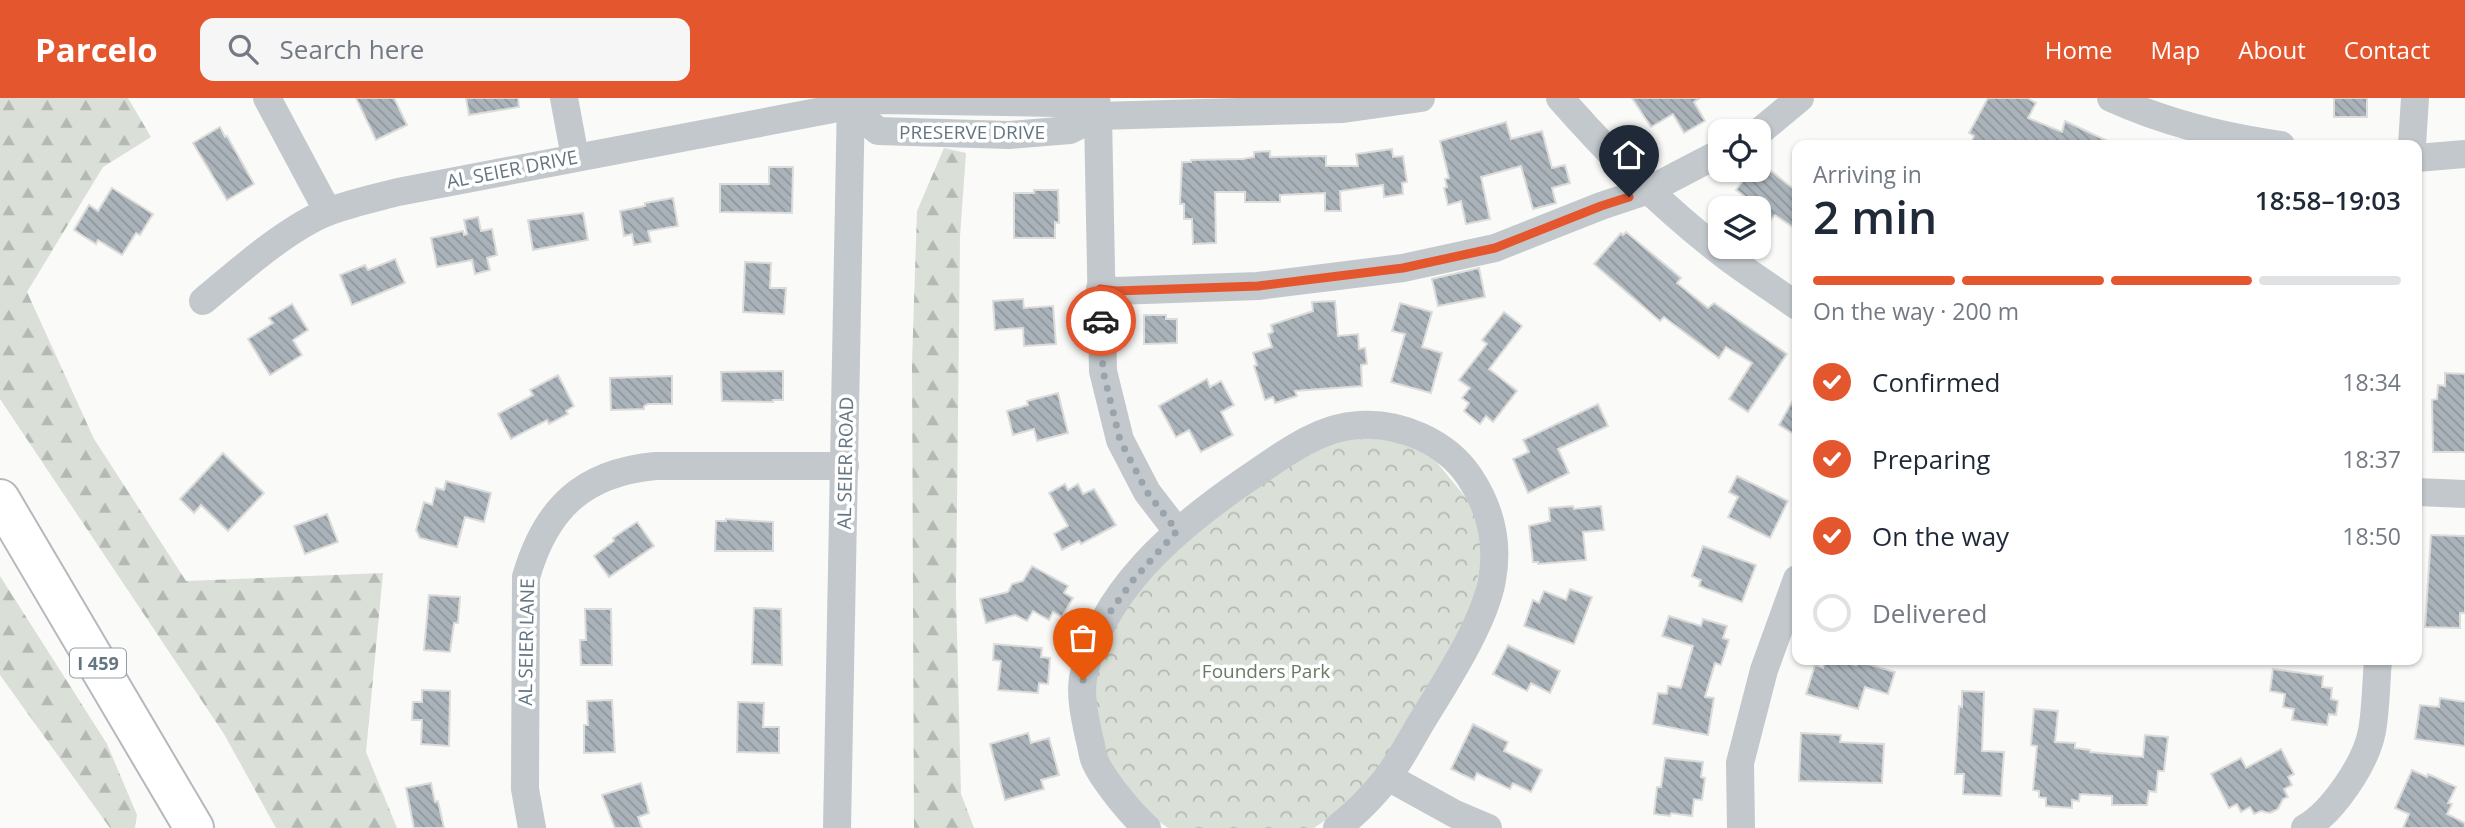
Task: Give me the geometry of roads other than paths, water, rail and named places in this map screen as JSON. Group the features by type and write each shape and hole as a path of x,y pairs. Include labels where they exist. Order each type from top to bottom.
{"highway":[{"name":"I 459","path":"0,499 194,828"}],"street":[{"path":"267,98 328,212"},
{"path":"564,98 575,157"},
{"name":"PRESERVE DRIVE","path":"850,102 880,100 1056,103 1075,107 1343,109 1421,98"},
{"path":"1560,98 1593,136 1649,190 1719,251 1792,302"},
{"path":"1771,122 1800,98"},
{"path":"2111,98 2243,140"},
{"path":"2412,140 2415,98"},
{"name":"AL SEIER DRIVE","path":"203,301 270,248 328,212 398,192 850,102"},
{"name":"AL SEIER ROAD","path":"837,828 850,102"},
{"path":"1097,107 1103,371 1120,440 1147,492 1177,531"},
{"path":"2422,158 2465,154"},
{"path":"1100,289 1116,291 1258,286 1403,268 1495,248 1649,190 1708,159"},
{"path":"1147,828 1118,795 1095,760 1084,715 1083,680 1099,627 1134,579 1177,531 1218,499 1293,448 1331,430 1358,425 1382,426 1411,433 1441,446 1464,468 1483,496 1496,556 1482,613 1438,695 1388,777 1353,816 1337,828"},
{"name":"AL SEIER LANE","path":"532,828 525,789 526,577 544,528 561,508 580,491 629,469 655,466 845,466"},
{"path":"2422,492 2465,494"},
{"path":"1741,828 1740,763 1764,670 1792,593"},
{"path":"2305,828 2316,821 2352,780 2372,733 2378,665"},
{"path":"1388,777 1455,814 1488,828"}],"park label":[{"name":"Founders Park","path":"1266,671"}]}
